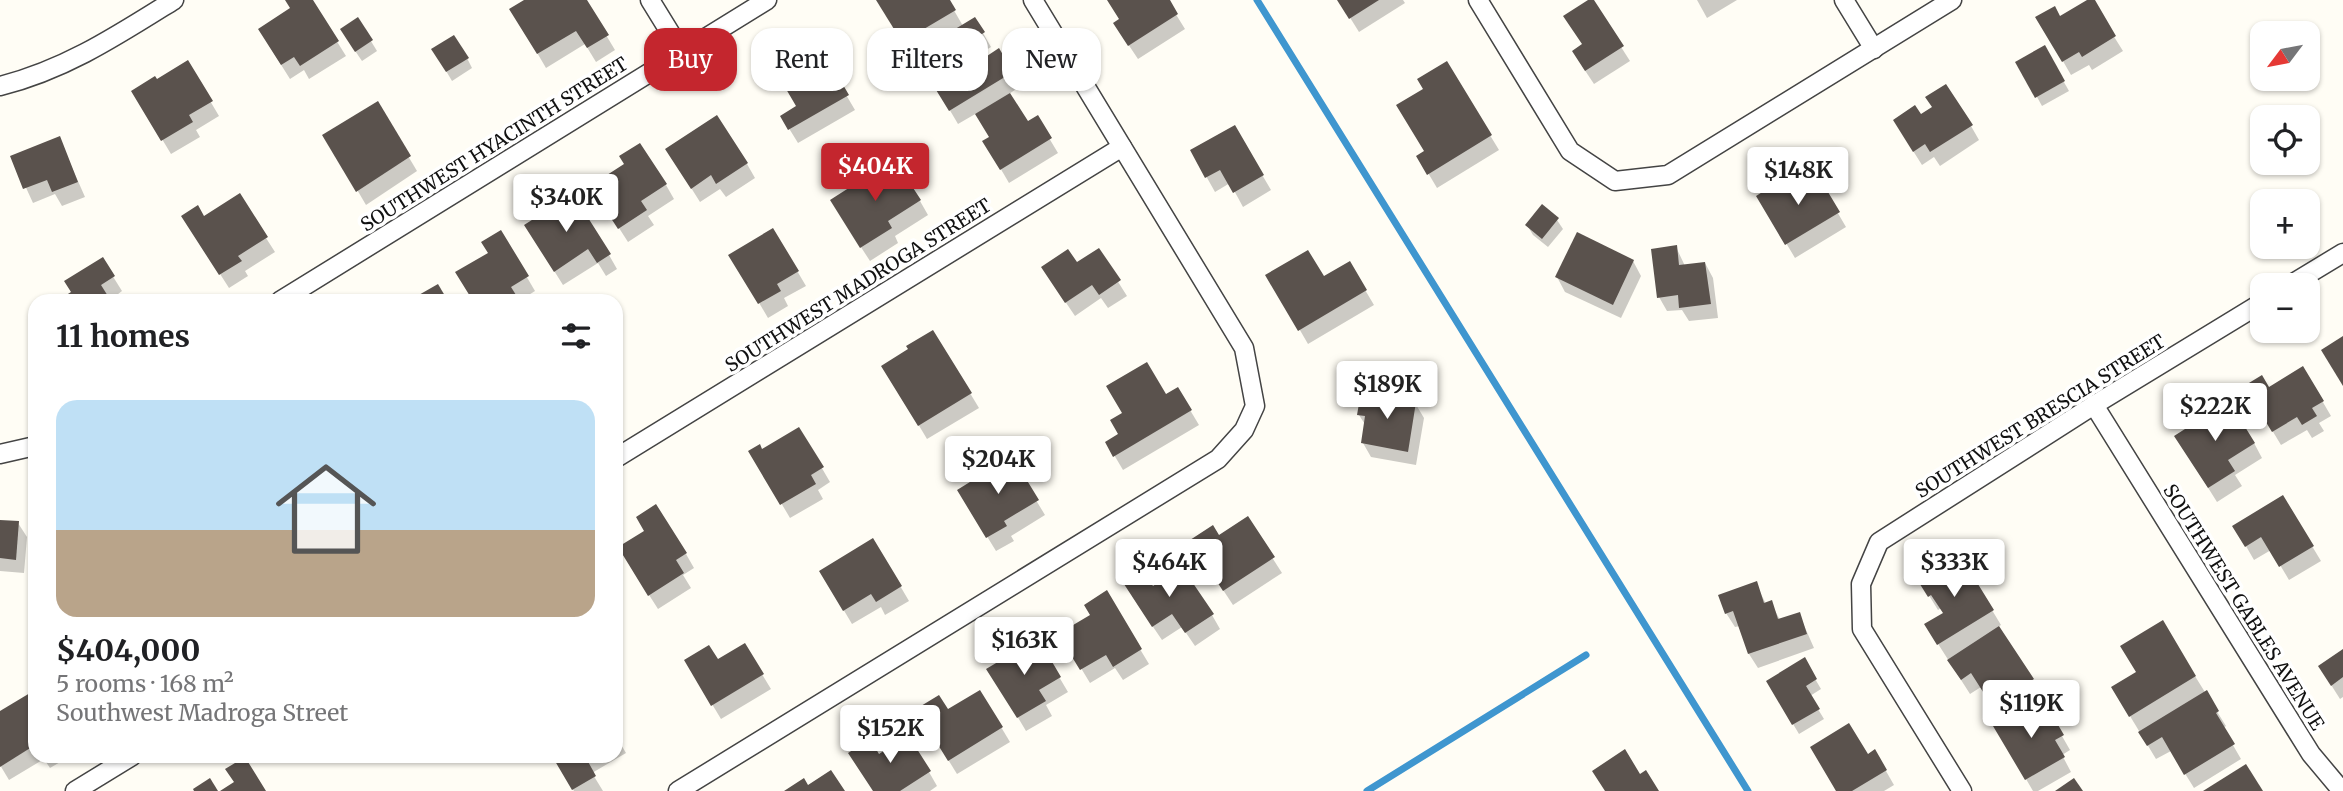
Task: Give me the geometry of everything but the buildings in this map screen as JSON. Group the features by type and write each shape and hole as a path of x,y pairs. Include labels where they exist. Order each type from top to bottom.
{"street":[{"path":"0,86 29,79 63,65 98,47 174,0"},
{"path":"650,0 667,28"},
{"name":"SOUTHWEST HYACINTH STREET","path":"721,28 767,0"},
{"path":"678,791 1218,459 1244,430 1255,405 1244,348 1033,0"},
{"path":"1478,0 1570,151 1615,181 1668,175 1952,0"},
{"path":"1844,0 1874,49"},
{"name":"SOUTHWEST HYACINTH STREET","path":"290,294 644,75"},
{"name":"SOUTHWEST MADROGA STREET","path":"623,454 1122,147"},
{"path":"2310,273 2343,253"},
{"name":"SOUTHWEST BRESCIA STREET","path":"1962,791 1862,629 1861,584 1879,542 2094,405 2250,310"},
{"name":"SOUTHWEST GABLES AVENUE","path":"2094,405 2311,754 2342,791"},
{"path":"0,454 28,448"},
{"path":"75,791 121,763"}],"waterway":[{"path":"1257,0 1748,791"},
{"path":"1367,791 1586,655"}]}
